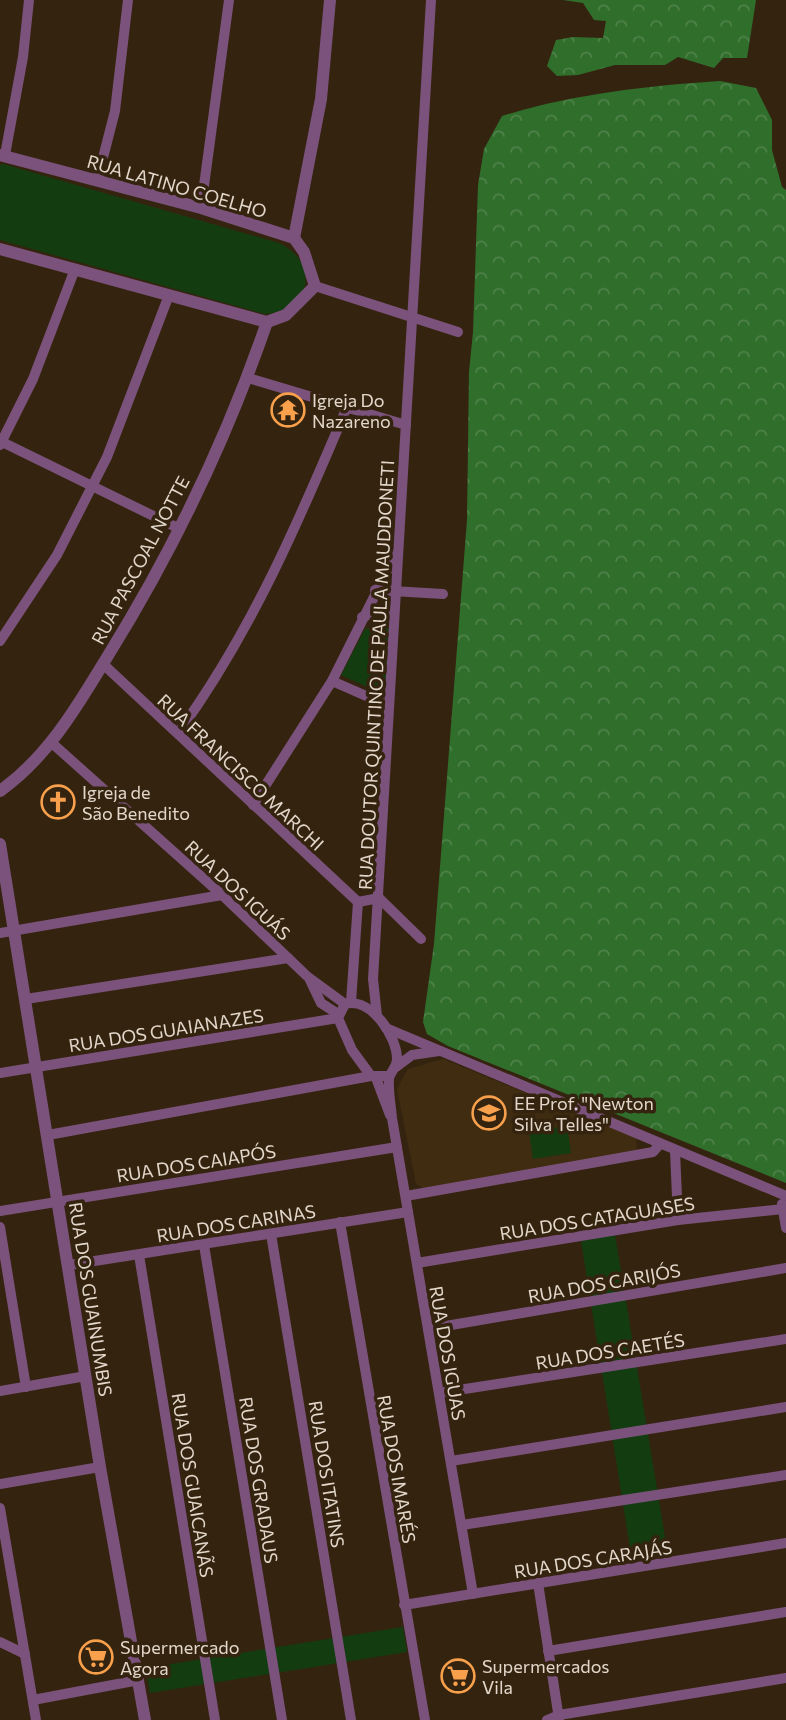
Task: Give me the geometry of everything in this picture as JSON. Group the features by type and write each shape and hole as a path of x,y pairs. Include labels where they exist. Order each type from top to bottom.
{"street":[{"path":"3,155 23,57 29,0"},
{"path":"97,181 114,111 128,0"},
{"path":"201,208 229,0"},
{"path":"315,286 304,252 294,237 321,99 330,0"},
{"name":"RUA DOUTOR QUINTINO DE PAULA MAUDDONETI","path":"377,1016 373,979 431,0"},
{"name":"RUA LATINO COELHO","path":"3,155 201,208 294,237"},
{"path":"0,249 267,321 286,316 315,286"},
{"path":"75,269 33,379 1,443 180,529"},
{"path":"315,286 458,331"},
{"path":"0,641 57,555 119,432 169,295"},
{"name":"RUA PASCOAL NOTTE","path":"1,793 52,744 103,664 180,529 248,378 267,321"},
{"path":"248,378 406,425"},
{"path":"178,733 207,693 252,616 293,536 347,407"},
{"path":"253,804 332,681 397,549"},
{"path":"375,590 443,594"},
{"path":"362,617 374,613 394,615"},
{"name":"RUA FRANCISCO MARCHI","path":"103,664 358,902"},
{"path":"332,681 389,706"},
{"name":"RUA DOS IGUÁS","path":"52,744 222,895 308,977 348,1003"},
{"name":"RUA DOS GUAINUMBIS","path":"0,844 3,880 38,1068 100,1467 145,1720"},
{"path":"0,933 222,895"},
{"path":"338,1016 348,1003 358,902 379,898 421,939"},
{"path":"26,999 288,957"},
{"name":"RUA DOS IGUÁS","path":"308,977 321,1003 338,1016"},
{"name":"RUA DOS IGUAS","path":"348,1003 365,1006 377,1016 386,1028 397,1058 392,1072 392,1118 473,1594"},
{"name":"RUA DOS IGUAS","path":"338,1016 352,1050 374,1077 392,1118"},
{"name":"RUA DOS GUAIANAZES","path":"0,1073 338,1016"},
{"path":"386,1028 783,1194 786,1228"},
{"path":"48,1135 374,1077 392,1072 412,1055 429,1051 443,1052"},
{"path":"406,1196 653,1152 660,1144"},
{"name":"RUA DOS CAIAPÓS","path":"0,1211 397,1147"},
{"path":"675,1151 678,1220"},
{"name":"RUA DOS CATAGUASES","path":"417,1263 678,1220 783,1209"},
{"name":"RUA DOS CARINAS","path":"69,1265 408,1212"},
{"name":"RUA DOS IMARÉS","path":"340,1222 425,1720"},
{"path":"0,1227 26,1387"},
{"name":"RUA DOS ITATINS","path":"271,1234 351,1720"},
{"name":"RUA DOS GRADAUS","path":"204,1245 282,1720"},
{"name":"RUA DOS GUAICANÃS","path":"139,1255 215,1720"},
{"name":"RUA DOS CARIJÓS","path":"428,1329 786,1268"},
{"name":"RUA DOS CAETÉS","path":"439,1393 786,1339"},
{"path":"0,1391 86,1376"},
{"path":"451,1461 786,1407"},
{"path":"0,1484 100,1467"},
{"path":"462,1525 786,1475"},
{"path":"0,1508 36,1720"},
{"name":"RUA DOS CARAJÁS","path":"404,1605 786,1543"},
{"path":"538,1583 559,1718"},
{"path":"548,1651 786,1612"},
{"path":"0,1642 25,1654"},
{"path":"547,1720 786,1678"},
{"path":"33,1700 139,1680"}],"shaded area":[{"name":"EE Prof. \"Newton Silva Telles\"","path":"443,1059 636,1138 637,1151 423,1188 416,1184 397,1089 408,1069"}],"green space":[{"path":"563,0 756,0 747,58 723,58 714,68 678,57 665,65 615,65 578,75 557,76 547,66 556,40 573,37 603,38 606,21 594,20 583,3"},
{"path":"720,81 756,88 772,120 772,150 782,187 786,190 786,1183 448,1046 427,1034 423,1022 434,944 467,520 469,372 478,185 484,149 502,116 529,108 610,92"},
{"path":"0,165 279,243 301,262 305,285 301,295 281,311 265,314 0,240"},
{"path":"389,621 385,695 341,675 365,629"},
{"path":"567,1126 571,1153 533,1159 529,1131"},
{"path":"615,1235 668,1555 632,1560 581,1241"},
{"path":"403,1627 407,1652 150,1693 146,1668"}],"place":[{"name":"Igreja Do Nazareno","path":"288,410"},
{"name":"Igreja de São Benedito","path":"58,802"},
{"name":"EE Prof. \"Newton Silva Telles\"","path":"489,1113"},
{"name":"Supermercado Agora","path":"96,1657"},
{"name":"Supermercados Vila","path":"458,1676"}]}
